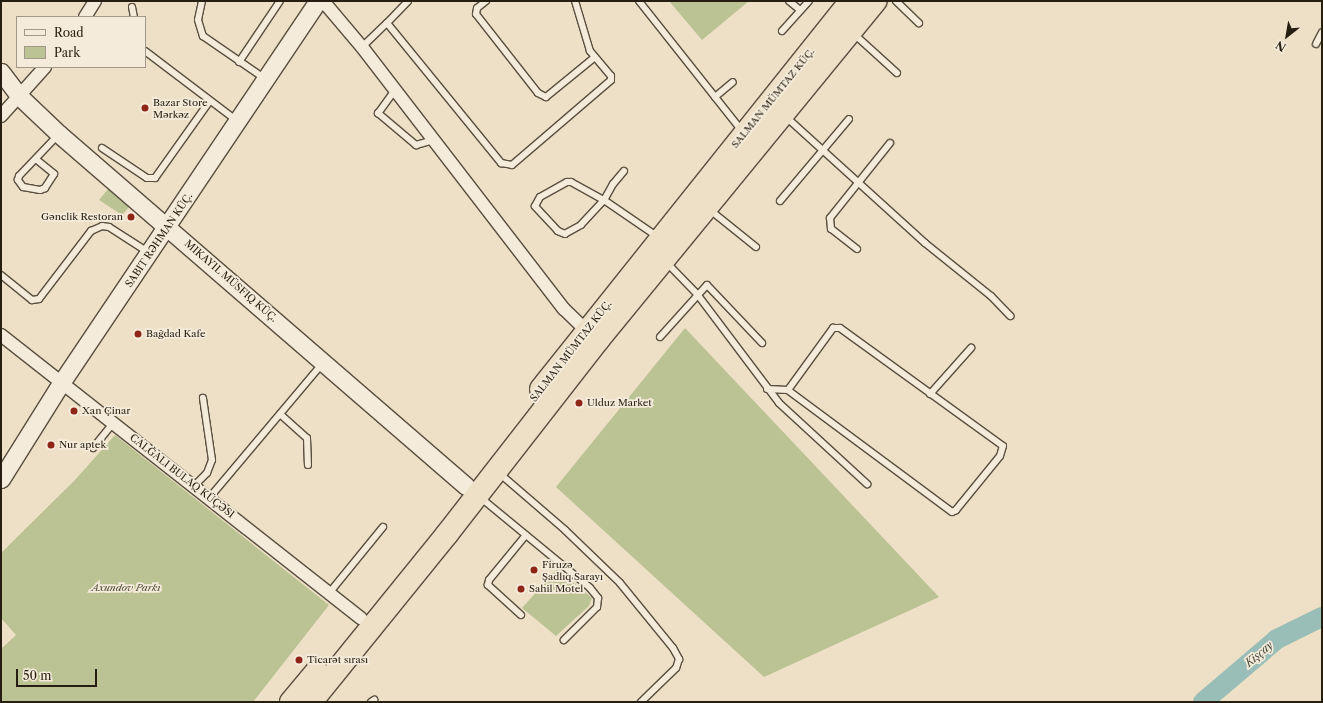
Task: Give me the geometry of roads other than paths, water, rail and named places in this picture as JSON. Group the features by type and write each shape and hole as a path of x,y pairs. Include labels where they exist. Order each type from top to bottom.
{"highway":[{"path":"291,702 366,622 472,491 496,471 658,250 695,213 783,114 849,13 875,1"},
{"name":"SALMAN MÜMTAZ KÜÇ.","path":"695,213 745,133 849,13"},
{"name":"SALMAN MÜMTAZ KÜÇ.","path":"472,491 586,330 658,250"},
{"path":"311,702 366,622"}],"main road":[{"name":"SABIT RƏHMAN KÜÇ.","path":"1,479 61,383 169,226 318,1"},
{"path":"1,72 19,96 59,134 169,226 472,491"}],"street":[{"path":"86,16 95,1"},
{"path":"323,1 362,47 564,308 586,330"},
{"path":"1,116 44,68"},
{"path":"1,335 61,383 195,485 366,622"}],"lane":[{"path":"202,1 198,20 203,36 239,62 267,79"},
{"path":"239,62 280,1"},
{"path":"362,47 408,1"},
{"path":"486,1 477,8 476,14 538,93 546,97 595,57"},
{"path":"387,23 501,163 512,165 608,83 611,76 595,57 586,42 575,1"},
{"path":"639,1 745,133"},
{"path":"789,1 800,10"},
{"path":"782,31 809,1"},
{"path":"896,1 919,23"},
{"path":"132,7 134,16"},
{"path":"849,13 897,73"},
{"path":"1316,44 1322,32"},
{"path":"146,52 209,102 238,122"},
{"path":"715,97 733,82"},
{"path":"395,90 378,113 416,145 434,140"},
{"path":"102,148 147,178 155,178 209,102"},
{"path":"783,114 824,149 925,243 986,292 1010,316"},
{"path":"780,202 849,119"},
{"path":"37,160 54,174 45,188 40,190 24,187 18,180 59,134"},
{"path":"857,249 831,229 830,218 890,143"},
{"path":"624,171 612,184 604,200 581,225 565,234 558,231 535,206 540,197 571,182 604,200 658,250 697,294 767,389 867,484"},
{"path":"695,213 756,247"},
{"path":"1,275 32,300 40,299 91,231 102,226 109,227 150,254"},
{"path":"660,337 704,286 709,287 762,344"},
{"path":"767,389 788,390 952,512 956,510 1000,456 1002,446 840,328 833,328 788,390"},
{"path":"930,394 971,348"},
{"path":"210,497 324,362"},
{"path":"195,485 207,473 212,460 203,398"},
{"path":"280,414 306,438 308,465"},
{"path":"93,448 113,423"},
{"path":"496,471 604,567 673,648 679,658 676,668 641,702"},
{"path":"472,491 590,588 598,598 597,607 564,640"},
{"path":"330,592 383,527"},
{"path":"521,615 488,585 489,580 526,535"}],"waterway":[{"name":"Kişçay","path":"1203,702 1277,639 1322,617"}],"place":[{"name":"Bazar Store Mərkəz","path":"145,108"},
{"name":"Gənclik Restoran","path":"131,217"},
{"name":"Bağdad Kafe","path":"138,334"},
{"name":"Ulduz Market","path":"579,403"},
{"name":"Xan Çinar","path":"74,411"},
{"name":"Nur aptek","path":"51,445"},
{"name":"Firuzə Şadlıq Sarayı","path":"534,570"},
{"name":"Sahil Motel","path":"521,589"},
{"name":"Ticarət sırası","path":"299,660"}],"park label":[{"name":"Axundov Parkı","path":"126,588"}]}
